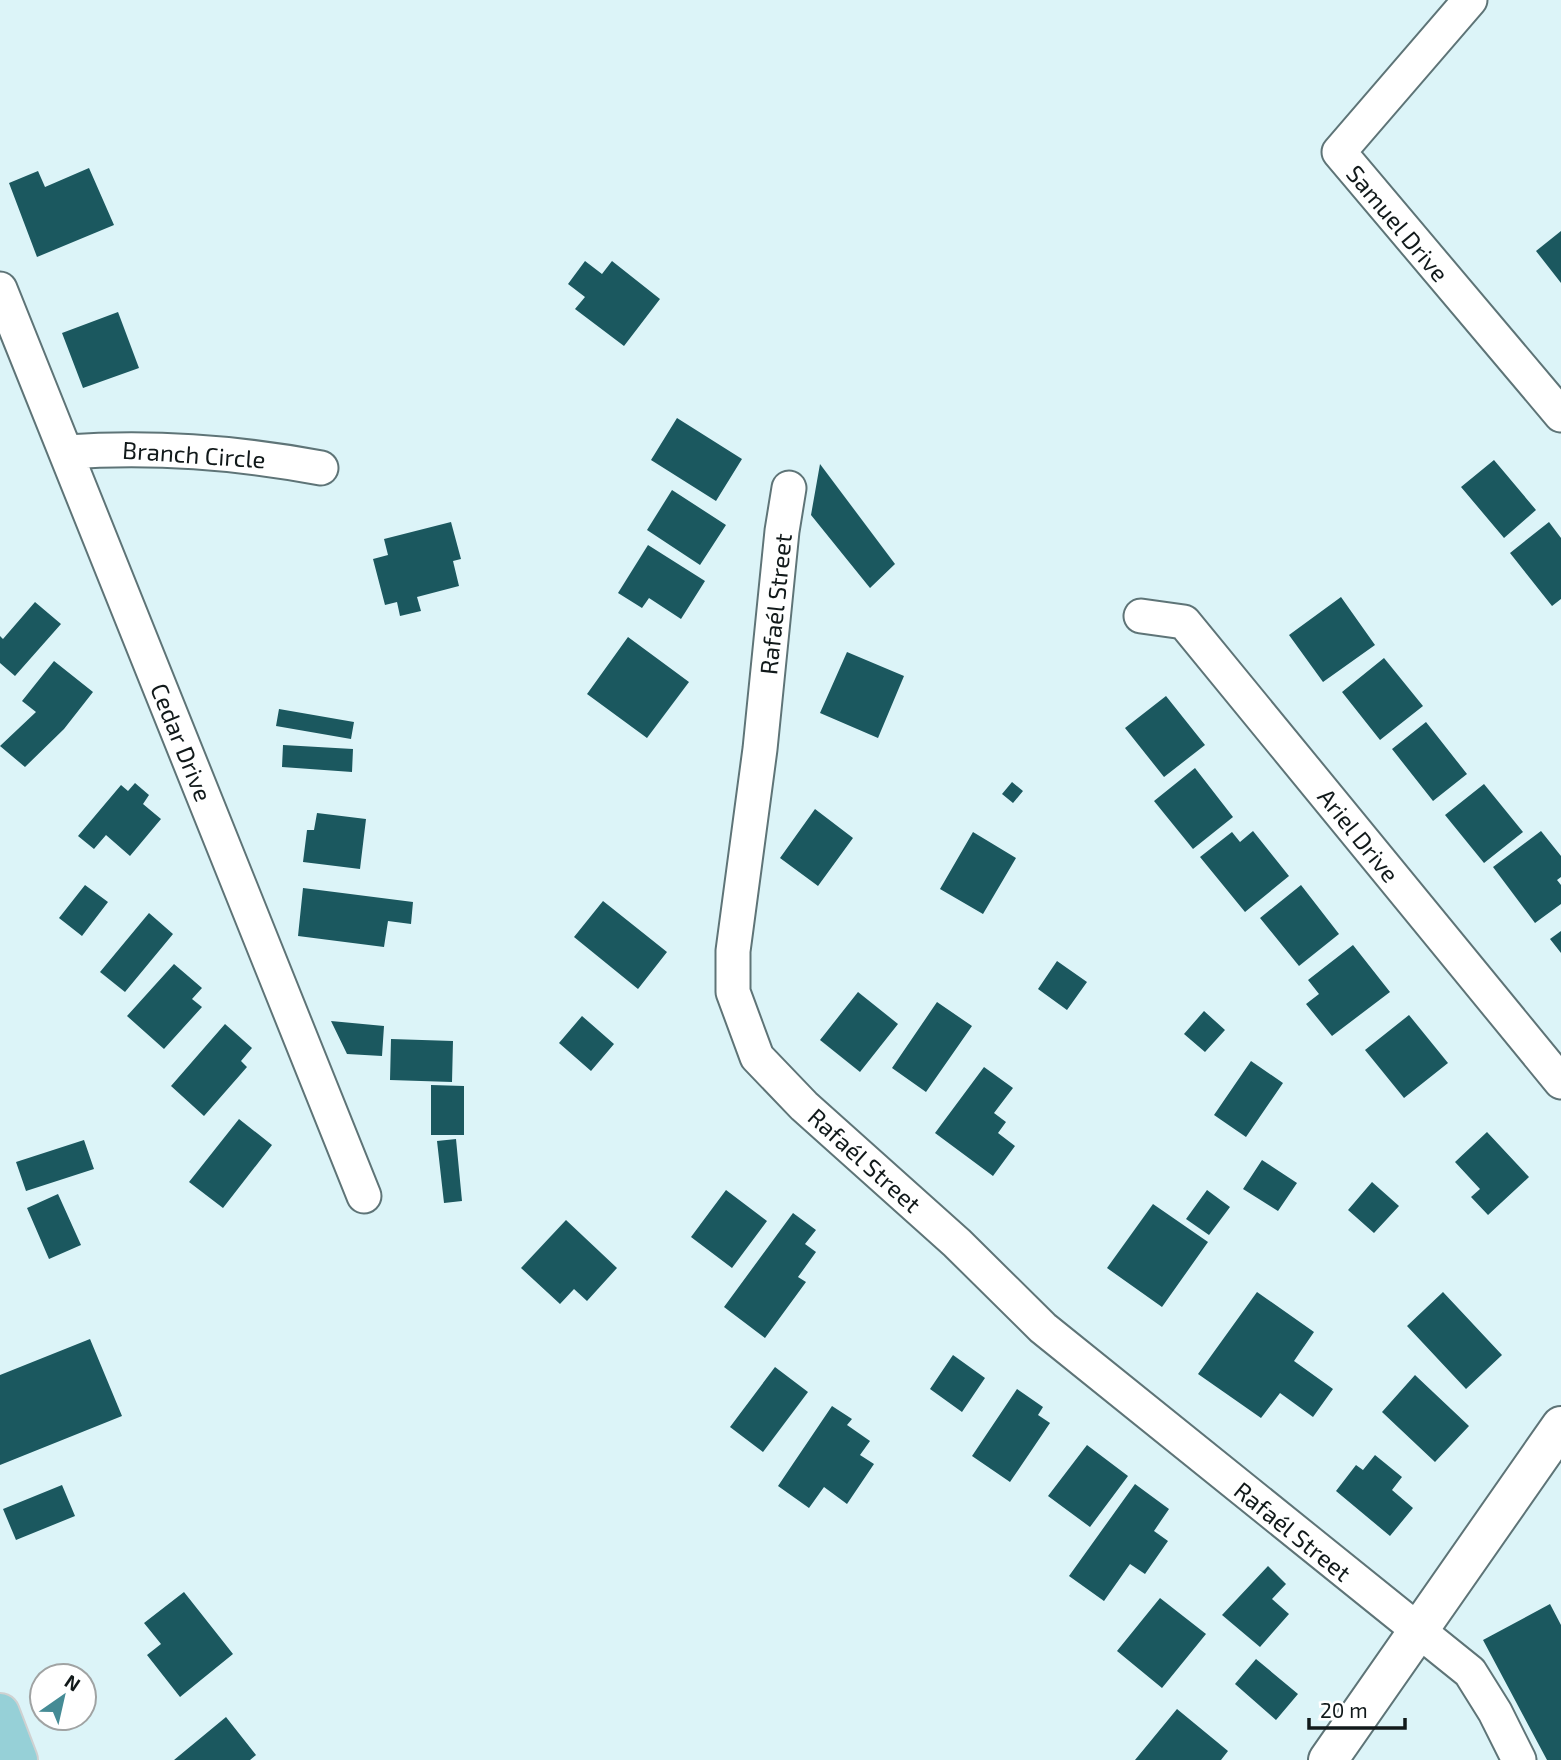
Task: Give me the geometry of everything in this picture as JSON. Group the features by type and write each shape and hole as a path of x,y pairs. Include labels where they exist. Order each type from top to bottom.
{"main road":[{"path":"0,1713 18,1760"}],"street":[{"name":"Samuel Drive","path":"1470,0 1339,152 1561,415"},
{"name":"Cedar Drive","path":"0,289 364,1196"},
{"name":"Branch Circle","path":"67,452 160,449 256,456 321,468"},
{"name":"Rafaél Street","path":"789,488 782,531 760,749 733,951 733,992 757,1057 804,1106 957,1243 1043,1328 1470,1672 1495,1712 1519,1760"},
{"name":"Ariel Drive","path":"1141,616 1184,622 1561,1082"},
{"path":"1328,1760 1561,1426"}],"building":[{"path":"89,168 114,225 37,257 9,183 38,171 45,187"},
{"path":"1561,231 1561,283 1536,251"},
{"path":"585,261 602,274 612,261 660,299 624,346 575,309 585,297 568,284"},
{"path":"118,312 139,368 83,388 62,333"},
{"path":"677,418 742,459 716,501 651,460"},
{"path":"1494,460 1536,510 1504,538 1461,487"},
{"path":"820,464 895,564 870,588 811,515"},
{"path":"672,490 726,525 700,565 647,530"},
{"path":"451,522 461,559 453,561 459,586 417,597 421,611 400,616 397,602 385,605 373,559 388,555 384,539"},
{"path":"1549,522 1561,538 1561,599 1552,606 1510,553"},
{"path":"648,545 705,581 681,619 649,598 642,608 618,593"},
{"path":"1341,597 1375,645 1323,682 1289,635"},
{"path":"35,602 61,624 15,676 0,663 0,636 3,639"},
{"path":"628,637 689,682 647,738 587,694"},
{"path":"847,652 904,676 878,738 820,713"},
{"path":"1384,658 1423,706 1380,740 1342,692"},
{"path":"54,661 93,692 64,729 25,767 0,746 36,712 22,701"},
{"path":"1166,696 1205,745 1164,777 1125,728"},
{"path":"279,709 354,722 351,739 276,726"},
{"path":"1426,722 1467,774 1433,801 1392,749"},
{"path":"283,745 353,749 352,772 282,767"},
{"path":"1195,768 1233,817 1193,849 1154,801"},
{"path":"1012,782 1023,791 1013,803 1002,794"},
{"path":"135,783 149,795 143,804 161,819 130,856 106,835 94,849 78,836 121,785 128,791"},
{"path":"1484,784 1523,832 1484,863 1445,815"},
{"path":"815,809 853,838 818,886 780,858"},
{"path":"317,813 366,819 360,869 303,862 307,830 314,830"},
{"path":"1253,831 1289,876 1245,912 1200,857 1232,832 1240,842"},
{"path":"1541,831 1561,856 1561,877 1557,880 1561,885 1561,904 1535,923 1493,867"},
{"path":"973,832 1016,858 983,914 940,889"},
{"path":"85,885 108,902 82,936 59,918"},
{"path":"1301,885 1339,934 1299,966 1260,918"},
{"path":"303,888 413,902 411,924 388,921 384,947 298,936"},
{"path":"603,901 667,952 638,989 574,937"},
{"path":"149,913 173,934 125,992 100,972"},
{"path":"1561,931 1561,953 1550,939"},
{"path":"1353,945 1390,992 1332,1036 1306,1004 1319,994 1308,980"},
{"path":"1057,961 1087,982 1067,1010 1038,989"},
{"path":"174,964 202,988 192,999 202,1007 164,1049 127,1016"},
{"path":"858,992 898,1024 860,1072 820,1040"},
{"path":"937,1002 972,1026 926,1092 892,1068"},
{"path":"1204,1011 1225,1030 1205,1052 1184,1034"},
{"path":"1409,1015 1448,1063 1404,1098 1365,1050"},
{"path":"582,1016 614,1044 591,1071 559,1043"},
{"path":"331,1021 384,1026 382,1056 347,1054"},
{"path":"225,1024 252,1048 241,1061 247,1067 204,1116 171,1086"},
{"path":"391,1039 453,1041 452,1082 390,1080"},
{"path":"1251,1061 1283,1083 1246,1137 1214,1115"},
{"path":"984,1067 1013,1088 994,1113 1006,1122 998,1133 1015,1146 993,1176 935,1133"},
{"path":"431,1085 464,1086 464,1135 431,1135"},
{"path":"239,1119 272,1145 223,1208 189,1182"},
{"path":"1487,1132 1529,1177 1488,1215 1471,1197 1480,1189 1455,1162"},
{"path":"456,1139 462,1201 444,1203 437,1141"},
{"path":"84,1140 94,1169 26,1191 16,1162"},
{"path":"1262,1160 1297,1183 1278,1211 1243,1189"},
{"path":"1372,1182 1399,1206 1374,1233 1348,1210"},
{"path":"726,1190 767,1221 732,1268 691,1237"},
{"path":"1207,1190 1230,1207 1209,1235 1186,1219"},
{"path":"58,1194 81,1245 49,1259 27,1208"},
{"path":"1153,1204 1208,1242 1162,1307 1107,1268"},
{"path":"793,1213 816,1230 805,1244 816,1252 798,1277 806,1282 765,1338 724,1307"},
{"path":"566,1220 617,1268 587,1301 574,1289 560,1304 521,1268"},
{"path":"1257,1292 1314,1332 1294,1361 1333,1389 1313,1417 1280,1393 1261,1418 1198,1374"},
{"path":"1443,1292 1502,1355 1466,1389 1407,1326"},
{"path":"90,1339 122,1416 0,1465 0,1375"},
{"path":"953,1355 985,1378 962,1412 930,1389"},
{"path":"775,1367 808,1392 763,1452 730,1427"},
{"path":"1415,1375 1469,1426 1435,1462 1382,1412"},
{"path":"1017,1389 1043,1407 1038,1415 1050,1423 1010,1482 972,1456"},
{"path":"832,1406 852,1419 847,1425 870,1441 860,1455 874,1464 847,1504 824,1487 809,1508 778,1486"},
{"path":"1087,1445 1128,1476 1090,1527 1048,1496"},
{"path":"1375,1455 1402,1477 1392,1490 1413,1508 1390,1536 1336,1491 1356,1465 1363,1470"},
{"path":"1135,1484 1169,1509 1154,1531 1168,1541 1145,1574 1130,1564 1104,1601 1069,1576"},
{"path":"62,1485 75,1516 16,1540 3,1509"},
{"path":"1268,1566 1286,1584 1272,1599 1289,1614 1260,1647 1222,1615"},
{"path":"184,1592 233,1654 180,1697 147,1655 161,1644 144,1623"},
{"path":"1160,1598 1206,1634 1162,1688 1117,1651"},
{"path":"1550,1604 1561,1625 1561,1760 1547,1760 1483,1640"},
{"path":"1256,1659 1298,1694 1276,1720 1235,1684"},
{"path":"1177,1709 1228,1751 1221,1760 1135,1760"},
{"path":"226,1717 256,1755 250,1760 174,1760"}]}
